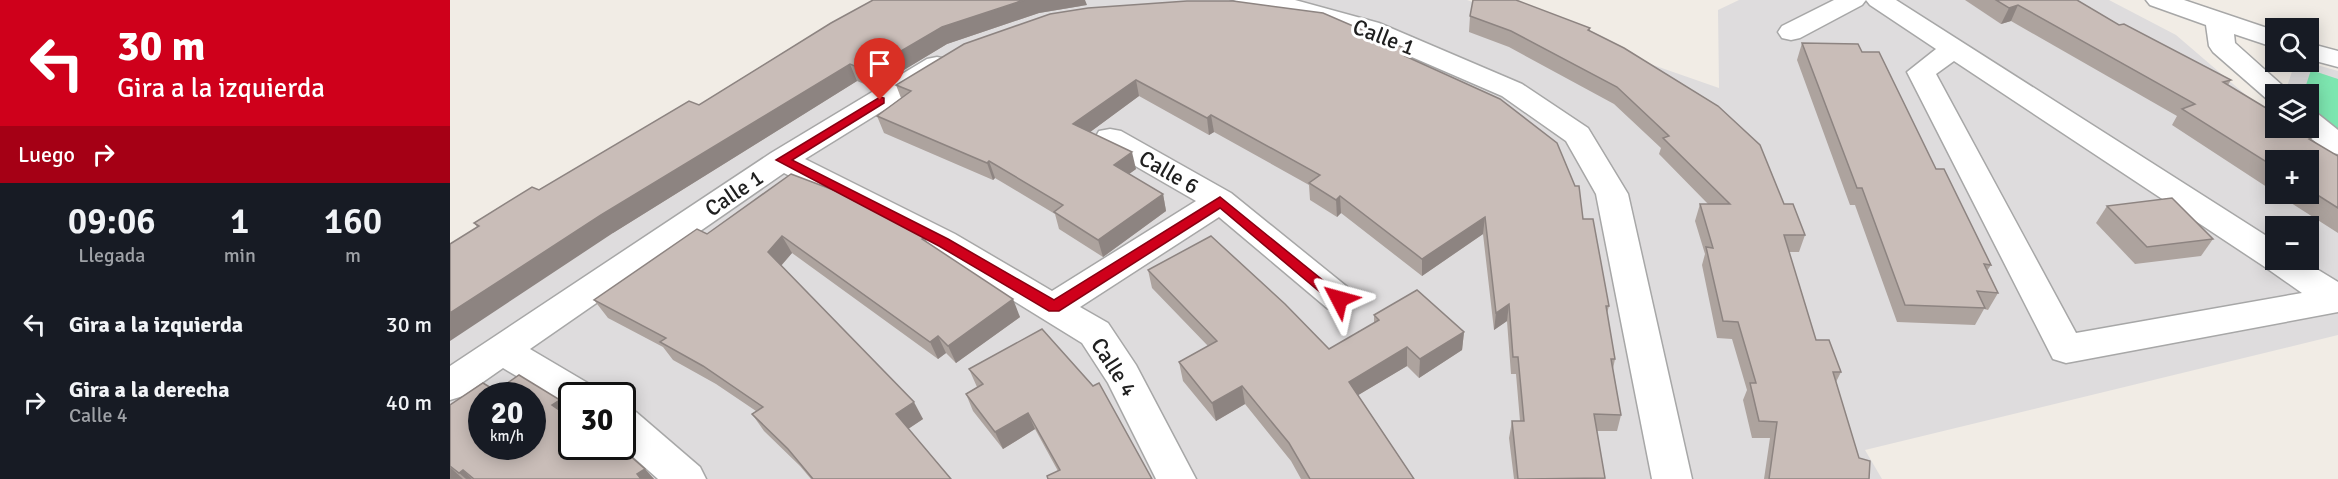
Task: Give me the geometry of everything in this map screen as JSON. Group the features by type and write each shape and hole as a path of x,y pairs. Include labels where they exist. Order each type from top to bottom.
{"street":[{"path":"1791,32 1853,0"},
{"path":"1879,0 2265,251"},
{"path":"2159,0 2265,37"},
{"name":"Calle 1","path":"1212,7 1294,8 1370,29 1512,90 1578,135 1612,194 1672,479"},
{"path":"2219,22 2222,46 2266,84"},
{"path":"1953,49 1921,72 2066,349 2338,299"},
{"name":"Calle 1","path":"450,385 782,160 958,52"},
{"path":"2319,54 2338,59"},
{"path":"2319,129 2338,144"},
{"name":"Calle 6","path":"1110,138 1220,201 1339,299"},
{"name":"Calle 4","path":"782,160 944,242 1095,333 1123,375 1176,479"},
{"path":"1054,307 1220,201"},
{"path":"2294,270 2338,299"},
{"path":"502,350 558,384"},
{"path":"636,435 686,479"}],"shaded area":[{"path":"1007,0 1467,0 1719,88 1718,10 1739,0 2109,0 2176,35 2265,111 2265,138 2289,138 2306,150 2265,150 2265,204 2319,204 2319,160 2338,174 2338,335 1865,450 1882,479 450,479 450,253"},
{"path":"2319,65 2338,71 2338,129 2319,107 2319,84 2288,84 2292,72 2319,72"}],"green space":[{"path":"2310,72 2338,79 2338,136 2319,123 2319,84 2306,84"}],"building":[{"path":"873,0 1024,0 942,27 867,71 850,64 601,215 450,313 450,244 479,226 474,223 532,187 539,190 689,101 699,105 831,23"},
{"path":"1473,0 1516,0 1590,28 1588,30 1624,48 1718,106 1760,145 1784,204 1793,204 1805,235 1784,235 1816,340 1829,340 1841,372 1833,372 1859,458 1870,461 1869,479 1769,479 1777,422 1759,421 1750,383 1756,383 1738,322 1723,321 1706,247 1713,248 1700,204 1730,204 1663,138 1669,136 1617,87 1511,31 1470,16"},
{"path":"1996,0 2077,0 2119,25 2124,24 2231,80 2223,82 2265,107 2265,138 2311,138 2309,139 2338,156 2338,208 2319,196 2319,150 2265,150 2265,161 2182,109 2195,104 2018,5 2009,8"},
{"path":"1187,1 1233,1 1323,13 1411,51 1405,56 1500,99 1557,143 1575,186 1579,186 1583,219 1593,219 1609,306 1606,306 1615,359 1611,359 1621,415 1594,414 1605,478 1518,479 1512,421 1524,421 1518,357 1513,357 1509,304 1496,313 1485,217 1422,259 1340,196 1336,200 1309,183 1320,175 1211,115 1207,118 1136,80 1073,124 1132,152 1114,165 1163,194 1098,240 1054,212 1063,205 989,161 987,163 877,116 911,91 896,85 964,44 1050,14 1088,8"},
{"path":"1802,43 1858,44 1862,52 1879,52 1936,169 1944,169 1991,265 1984,264 1998,293 1977,291 1985,308 1905,305 1862,188 1857,188"},
{"path":"791,174 844,194 925,237 922,239 1013,299 948,346 938,336 930,342 782,236 768,252 914,402 896,414 951,479 813,479 788,449 752,414 763,407 703,366 660,342 666,338 594,300 697,229 707,234"},
{"path":"2172,198 2213,239 2147,247 2107,206"},
{"path":"1211,236 1285,304 1329,349 1379,320 1374,315 1417,290 1464,332 1420,359 1407,347 1349,382 1414,479 1310,479 1289,443 1242,386 1212,403 1179,362 1217,341 1148,270"},
{"path":"1042,329 1093,386 1099,383 1152,479 1048,479 1047,476 1060,470 1028,413 995,432 966,394 983,384 969,369"},
{"path":"519,375 530,382 509,382"},
{"path":"546,391 558,399 552,405 558,409 558,460 635,460 645,469 637,474 641,479 474,479 463,470 459,473 450,466 450,405 468,393 468,460 546,460"}],"route":[{"path":"880,100 782,160 944,242 1054,307 1220,201 1339,299"}]}
